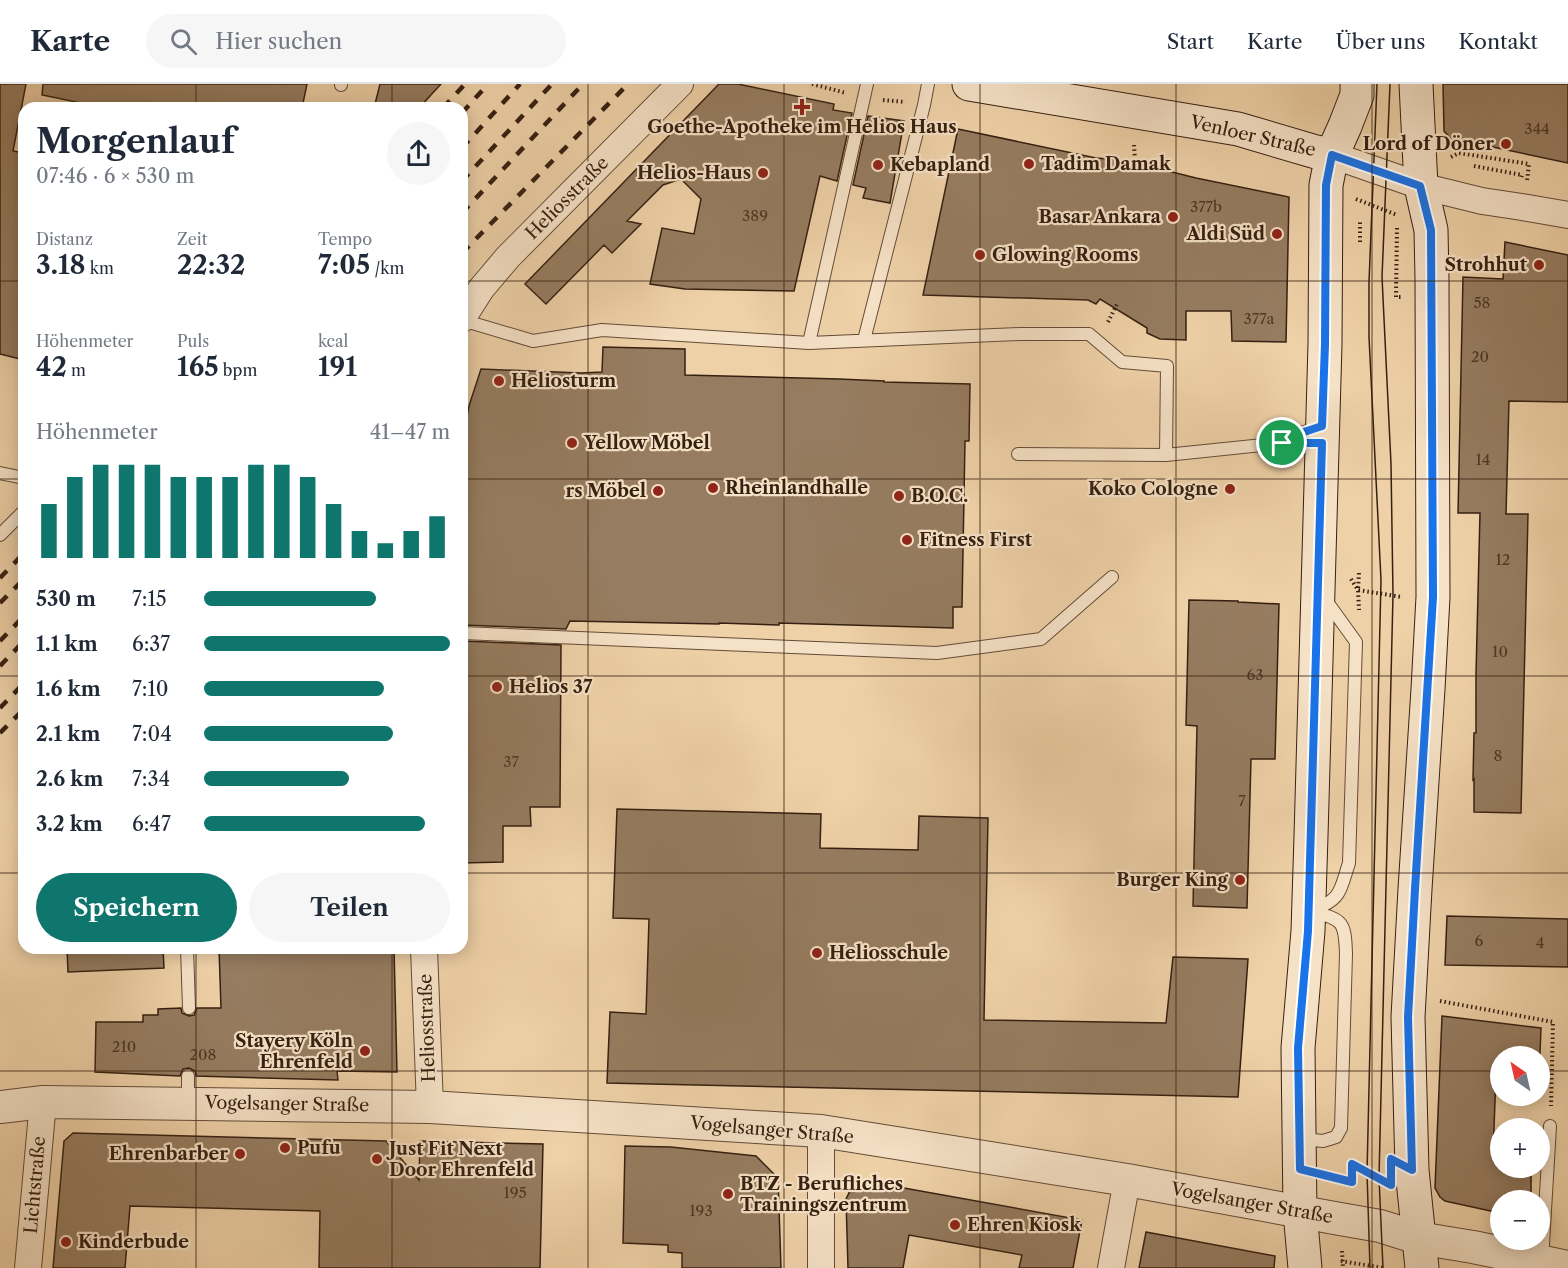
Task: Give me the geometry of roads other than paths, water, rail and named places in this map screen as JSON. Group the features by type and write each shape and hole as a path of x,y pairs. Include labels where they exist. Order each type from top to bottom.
{"main road":[{"name":"Venloer Straße","path":"969,84 1238,129 1316,152 1329,170"},
{"path":"1305,1268 1300,1212 1299,1025 1309,911 1329,170 1355,100 1357,84"},
{"path":"1416,84 1420,186 1431,230 1433,597 1408,1017 1412,1170 1420,1253"}],"street":[{"name":"Heliosstraße","path":"468,310 481,289 508,257 680,84"},
{"name":"Venloer Straße","path":"1329,170 1420,186 1482,201 1568,215"},
{"name":"Heliosstraße","path":"424,954 429,1107"},
{"name":"Vogelsanger Straße","path":"0,1107 188,1089 429,1107 822,1131 1127,1180 1380,1226 1420,1253 1473,1247 1555,1265"},
{"name":"Lichtstraße","path":"28,1268 43,1102"},
{"path":"821,1268 822,1131"},
{"path":"1111,1268 1127,1180"}],"lane":[{"path":"809,343 867,84"},
{"path":"864,340 928,84"},
{"path":"468,321 533,341 602,330 809,343 1020,334 1089,334 1122,362 1167,366 1166,455"},
{"path":"1018,454 1166,455 1282,443 1301,433 1322,434"},
{"path":"0,473 18,477"},
{"path":"0,535 18,517"},
{"path":"468,633 937,653 1041,639 1112,577"},
{"path":"1300,1154 1323,1141 1336,1137 1341,1128 1346,932 1342,924 1334,917 1309,911"},
{"path":"187,954 189,1008"},
{"path":"1550,1126 1555,1265"}],"tram line":[{"path":"1370,1268 1367,1173 1381,580 1369,337 1377,84"},
{"path":"1383,1268 1379,1178 1393,595 1391,464 1382,277 1390,84"}],"railway":[{"path":"448,102 465,84"},
{"path":"468,106 488,84"},
{"path":"468,141 520,84"},
{"path":"468,175 552,84"},
{"path":"468,207 583,84"},
{"path":"468,247 628,84"},
{"path":"0,578 18,559"},
{"path":"0,603 18,585"},
{"path":"0,641 18,622"},
{"path":"0,666 18,647"},
{"path":"0,708 18,689"},
{"path":"0,733 18,715"}],"place":[{"name":"Goethe-Apotheke im Helios Haus","path":"802,107"},
{"name":"Lord of Döner","path":"1506,144"},
{"name":"Tadim Damak","path":"1029,164"},
{"name":"Kebapland","path":"878,165"},
{"name":"Helios-Haus","path":"763,173"},
{"name":"Basar Ankara","path":"1173,217"},
{"name":"Aldi Süd","path":"1277,234"},
{"name":"Glowing Rooms","path":"980,255"},
{"name":"Strohhut","path":"1539,265"},
{"name":"Heliosturm","path":"499,381"},
{"name":"Yellow Möbel","path":"572,443"},
{"name":"Rheinlandhalle","path":"713,488"},
{"name":"Koko Cologne","path":"1230,489"},
{"name":"rs Möbel","path":"658,491"},
{"name":"B.O.C.","path":"899,496"},
{"name":"Fitness First","path":"907,540"},
{"name":"Helios 37","path":"497,687"},
{"name":"Burger King","path":"1240,880"},
{"name":"Heliosschule","path":"817,953"},
{"name":"Stayery Köln Ehrenfeld","path":"365,1051"},
{"name":"Pufu","path":"285,1148"},
{"name":"Ehrenbarber","path":"240,1154"},
{"name":"Just Fit Next Door Ehrenfeld","path":"377,1159"},
{"name":"BTZ - Berufliches Trainingszentrum","path":"728,1194"},
{"name":"Ehren Kiosk","path":"955,1225"},
{"name":"Kinderbude","path":"66,1242"}]}
